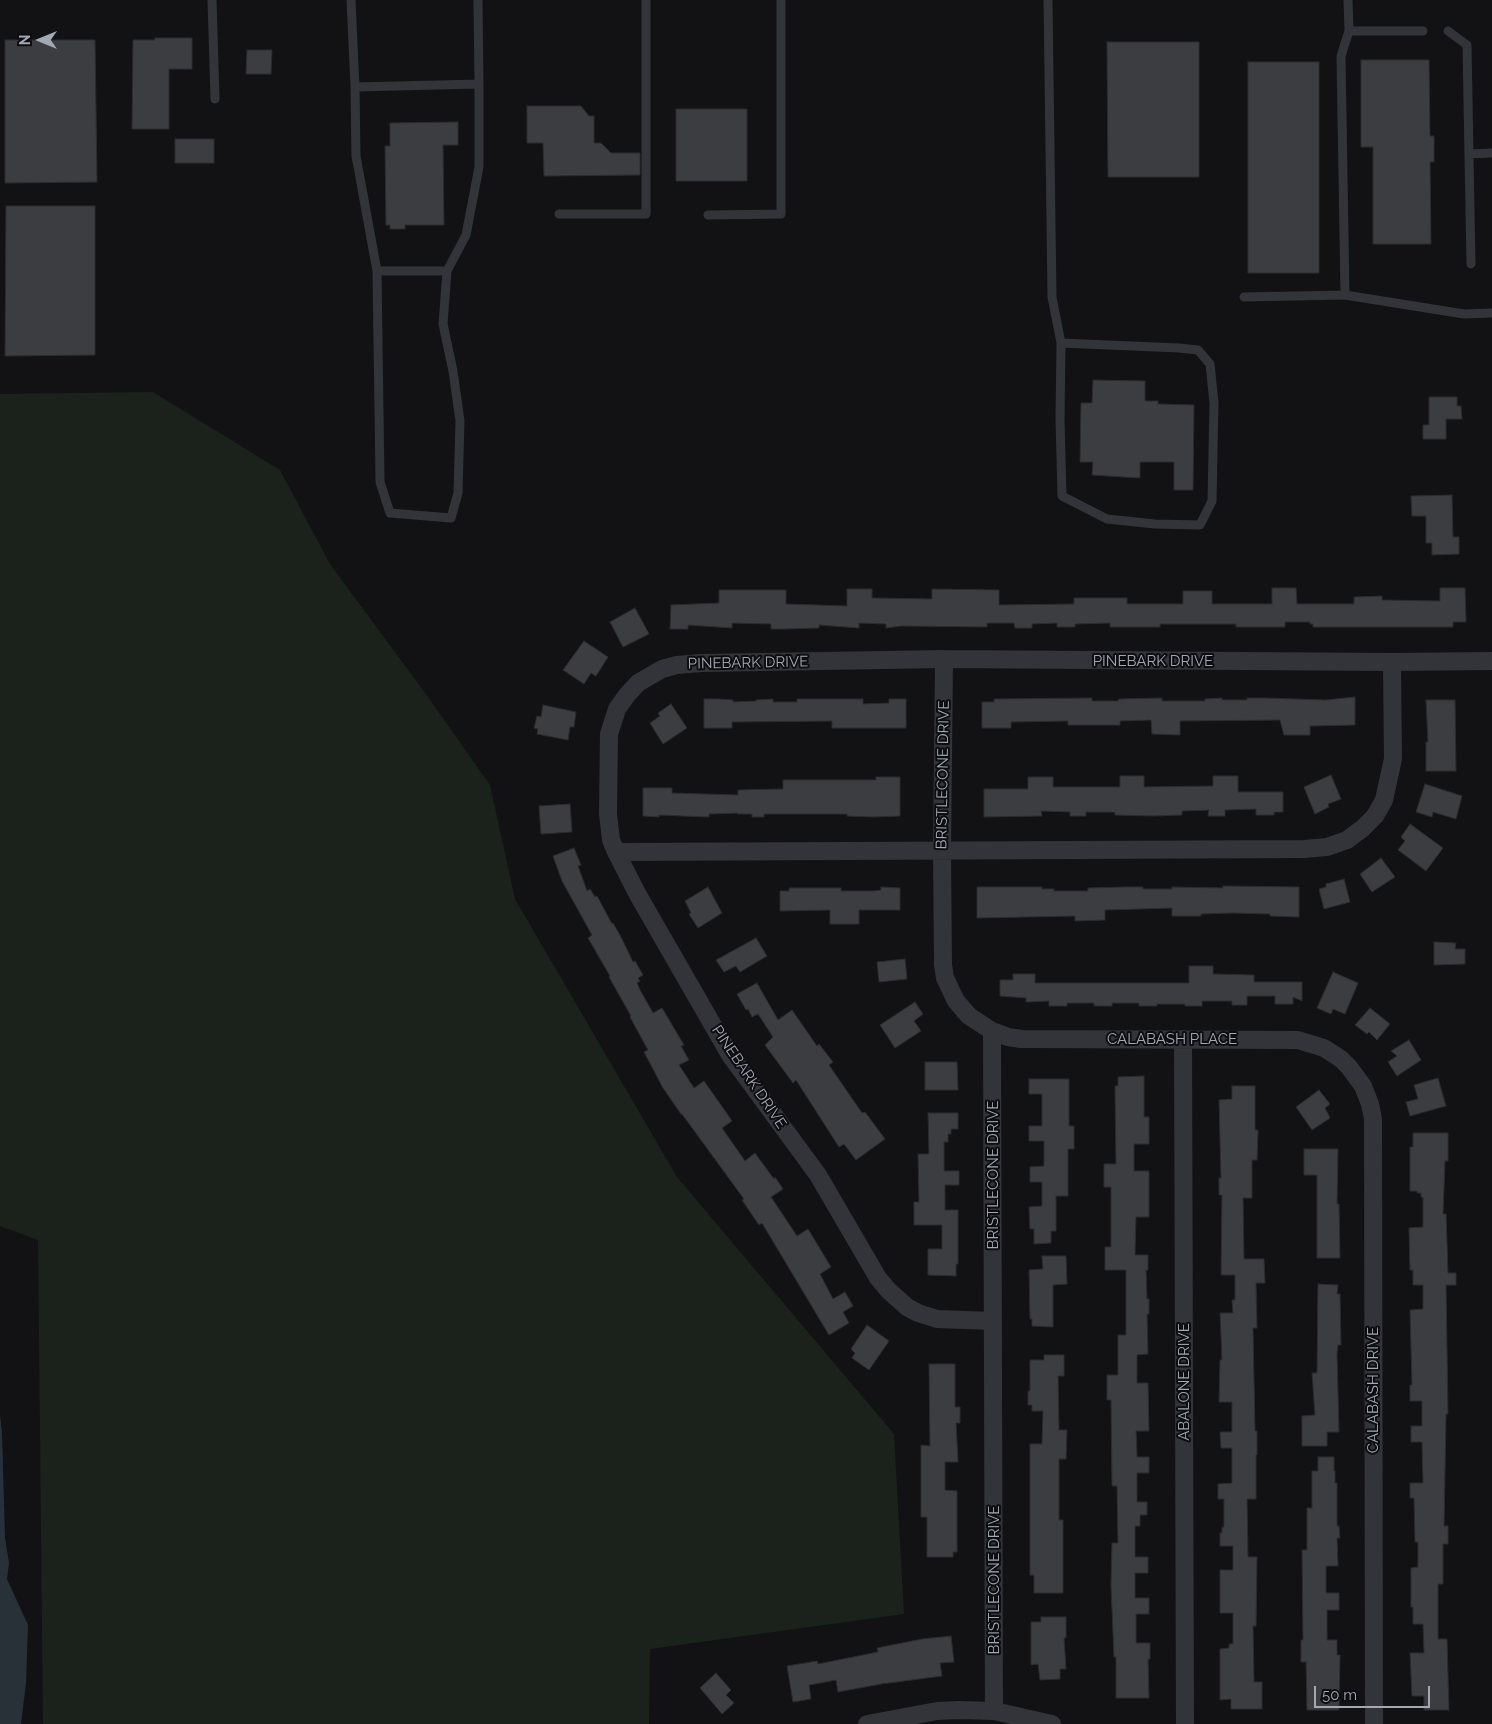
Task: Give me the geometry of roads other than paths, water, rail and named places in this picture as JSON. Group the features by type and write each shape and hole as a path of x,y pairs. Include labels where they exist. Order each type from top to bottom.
{"street":[{"name":"PINEBARK DRIVE","path":"993,1321 950,1321 937,1319 918,1313 898,1300 883,1284 818,1175 730,1055 638,895 611,840 608,814 609,734 617,709 627,695 638,683 662,669 677,665 700,663 944,659 1492,661"},
{"name":"BRISTLECONE DRIVE","path":"944,659 942,949 945,978 956,1001 969,1016 992,1031 994,1711"},
{"path":"616,852 1320,848 1347,840 1363,828 1375,816 1384,800 1393,759 1392,662"},
{"name":"CALABASH PLACE","path":"992,1031 1021,1039 1298,1040 1324,1048 1346,1064"},
{"name":"ABALONE DRIVE","path":"1183,1039 1185,1724"},
{"name":"CALABASH DRIVE","path":"1346,1064 1366,1093 1373,1120 1374,1724"},
{"path":"867,1724 945,1710 994,1711 1052,1724"}],"lane":[{"path":"212,0 216,99"},
{"path":"350,0 355,87 356,156 377,271 380,482 390,514 451,518 458,493 460,421 453,370 443,324 447,270 466,235 479,167 478,0"},
{"path":"559,214 646,214 646,0"},
{"path":"708,215 781,214 781,0"},
{"path":"1048,0 1052,298 1061,343 1060,420 1062,496 1107,519 1155,524 1200,525 1212,501 1214,403 1210,364 1198,350 1061,343"},
{"path":"1344,295 1341,56 1349,31 1348,0"},
{"path":"1349,31 1423,31"},
{"path":"1448,31 1468,45 1471,264"},
{"path":"355,87 479,84"},
{"path":"1469,154 1492,153"},
{"path":"377,271 447,270"},
{"path":"1244,297 1344,295 1464,314 1492,313"}]}
